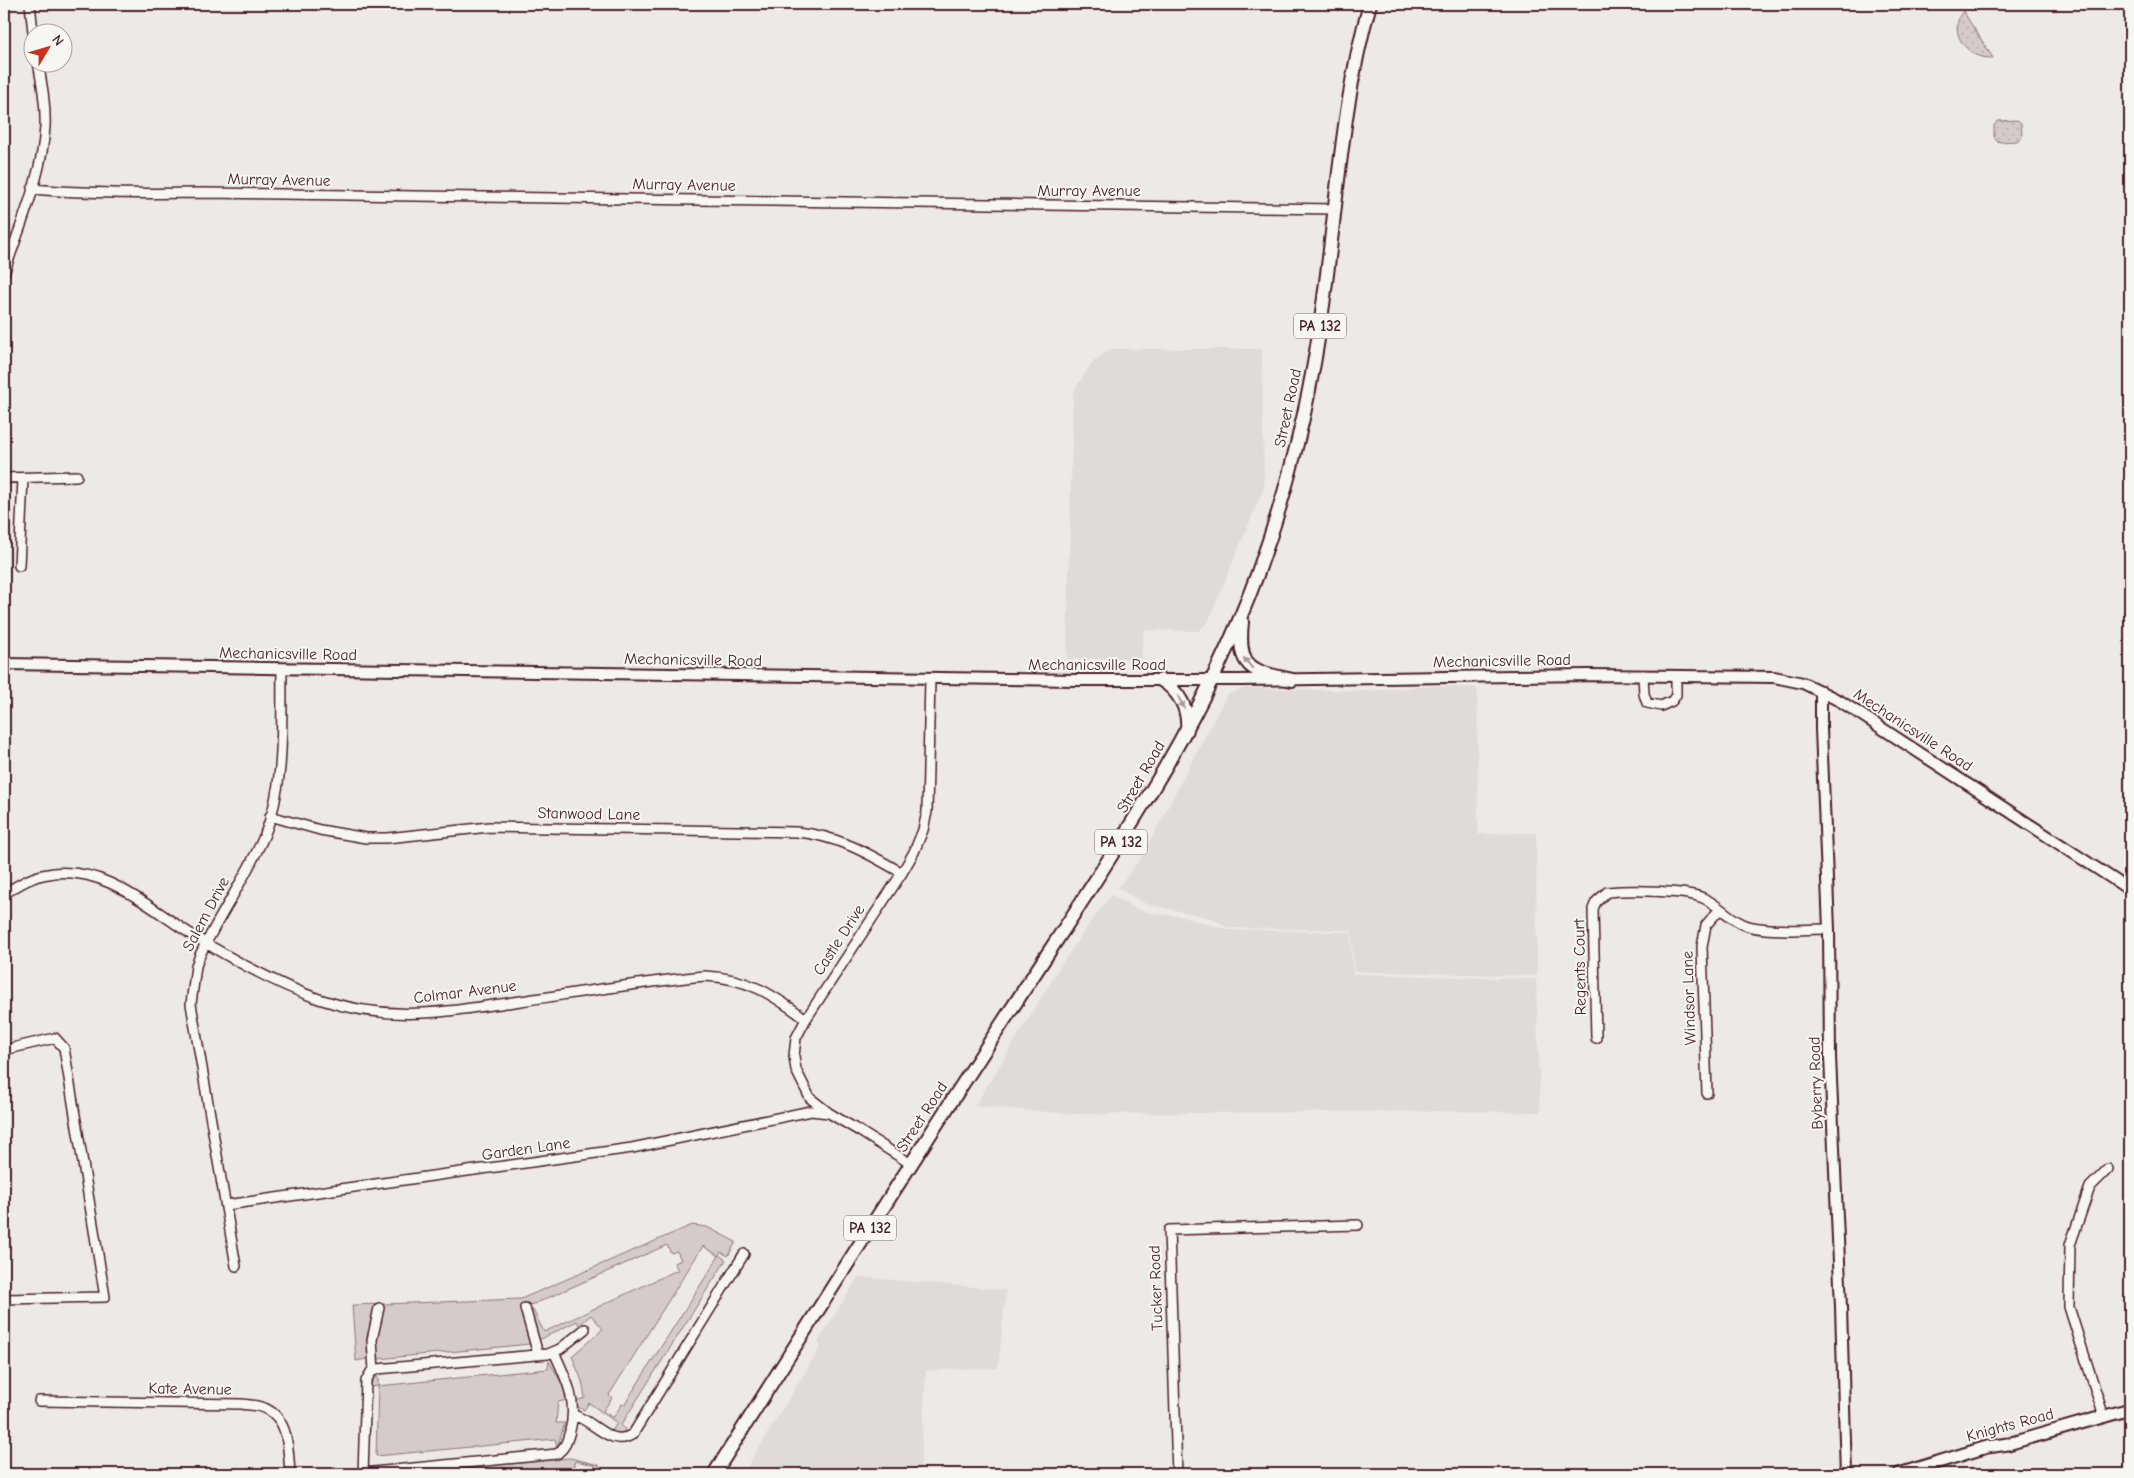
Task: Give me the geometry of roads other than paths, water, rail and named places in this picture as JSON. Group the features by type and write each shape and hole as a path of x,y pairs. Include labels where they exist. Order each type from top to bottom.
{"main road":[{"name":"Street Road","path":"715,1474 911,1164 1140,814 1187,731 1243,612 1276,519 1306,410 1323,311 1354,69 1370,4"},
{"path":"1243,612 1241,644 1242,655 1246,662 1257,671 1292,680"},
{"path":"1161,680 1169,685 1181,699 1186,711 1187,731"},
{"name":"Knights Road","path":"1899,1474 1988,1447 2008,1444 2130,1409"}],"street":[{"path":"30,4 32,22"},
{"path":"4,274 39,166 45,128 45,109 39,72"},
{"name":"Murray Avenue","path":"32,189 144,194 204,193 1335,209"},
{"path":"4,478 77,476"},
{"path":"19,566 23,478"},
{"name":"Mechanicsville Road","path":"4,664 930,679 1292,680 1643,675 1774,677 1803,682 1861,713 2130,890"},
{"name":"Salem Drive","path":"236,1266 191,1004 196,966 206,943 255,855 265,833 279,783 282,669"},
{"path":"1643,675 1644,694 1647,703 1661,706 1672,701 1676,695 1676,676"},
{"name":"Castle Drive","path":"911,1164 829,1113 810,1098 796,1070 794,1050 796,1038 806,1019 902,873 914,852 923,830 927,812 930,679"},
{"name":"Byberry Road","path":"1822,691 1821,729 1829,929 1830,1057 1846,1474"},
{"name":"Stanwood Lane","path":"270,816 348,836 387,838 489,827 796,832 850,844 902,873"},
{"name":"Colmar Avenue","path":"4,894 32,878 47,874 60,872 90,876 142,900 206,943 267,976 319,999 366,1011 421,1014 705,976 734,979 761,988 806,1019"},
{"name":"Regents Court","path":"1596,1038 1593,909 1607,892 1700,896 1750,927 1775,930 1829,929"},
{"name":"Windsor Lane","path":"1708,1093 1702,947 1706,924 1720,908"},
{"path":"4,1050 55,1038 64,1048 105,1297 4,1299"},
{"name":"Garden Lane","path":"226,1205 632,1148 810,1111 829,1113"},
{"path":"2104,1417 2069,1307 2070,1245 2090,1187 2108,1169"},
{"name":"Tucker Road","path":"1177,1474 1169,1230 1358,1225"},
{"path":"573,1415 583,1418 620,1440 632,1434 744,1254"},
{"path":"379,1308 372,1340 374,1370 366,1381 364,1474 557,1454 566,1446 573,1415 572,1396 554,1352"},
{"path":"525,1308 538,1354"},
{"path":"374,1370 554,1352 585,1329"},
{"name":"Kate Avenue","path":"39,1401 241,1404 262,1407 275,1416 285,1429 290,1474"}]}
